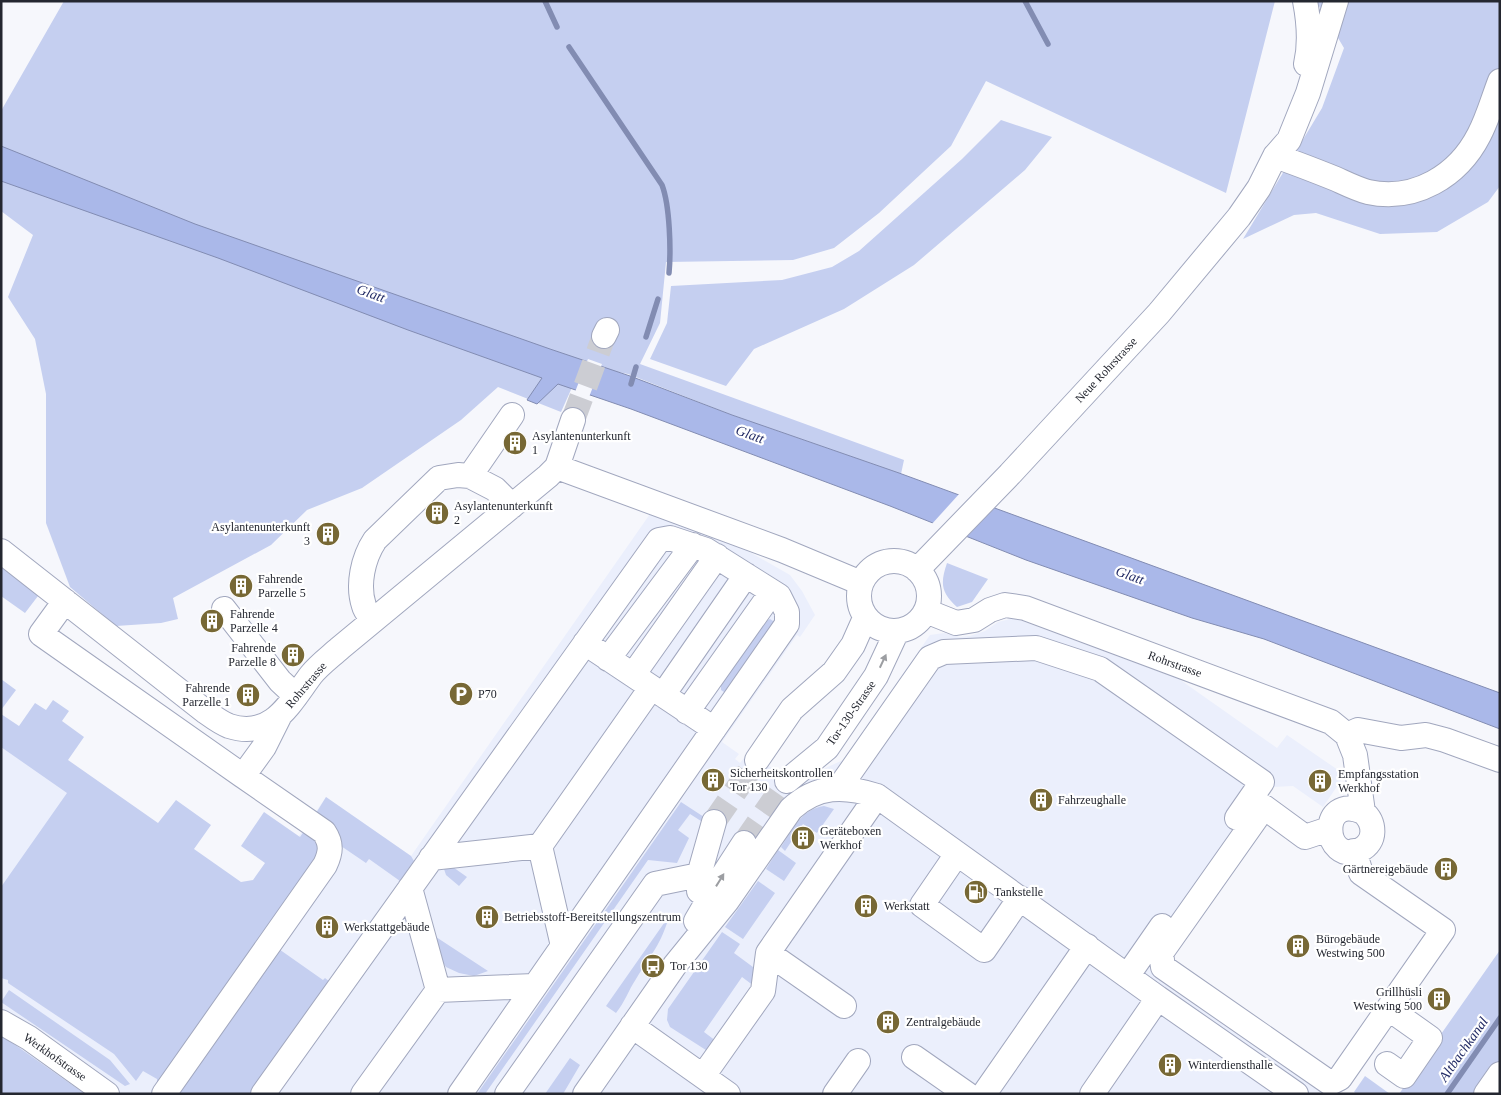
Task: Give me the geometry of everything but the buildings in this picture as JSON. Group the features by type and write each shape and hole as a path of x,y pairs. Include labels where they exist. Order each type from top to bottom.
{"street":[{"name":"Neue Rohrstrasse","path":"1276,156 1279,137 1302,83 1309,50 1306,1"},
{"name":"Neue Rohrstrasse","path":"925,563 1159,313 1239,217 1259,188 1276,156 1289,140 1308,93 1336,1"},
{"path":"1276,156 1368,192 1394,194 1421,189 1434,183 1454,169 1472,148 1480,134 1500,81"},
{"path":"470,476 512,415"},
{"name":"Rohrstrasse","path":"1,551 206,712 228,726 246,730 265,725 279,717 313,673 373,620 534,490 557,467 573,420"},
{"path":"557,467 782,550 860,584"},
{"path":"373,620 364,608 362,597 364,562 369,550 375,540 439,478 458,475 470,476 495,488 512,506"},
{"path":"263,1094 659,540 670,538 706,550 779,596 787,612 788,624 460,1094"},
{"path":"608,659 693,545"},
{"path":"649,686 716,556"},
{"path":"890,561 910,565 925,563 929,594 926,611 914,625 897,631 880,629 865,618 859,602 858,592 860,584 872,568 890,561"},
{"path":"563,946 540,846 649,686 746,575"},
{"path":"688,712 772,592"},
{"path":"65,601 41,634 324,832 330,845 330,853 324,864 164,1094"},
{"name":"Rohrstrasse","path":"926,611 956,623 974,620 990,610 1006,606 1026,608 1331,722 1347,735"},
{"path":"224,609 280,682 296,696"},
{"name":"Tor-130-Strasse","path":"865,618 853,645 834,672 792,709 771,770 827,748 876,676 897,631"},
{"path":"585,643 714,729"},
{"path":"834,789 930,658 944,652 1036,648 1100,669 1262,782 1128,975"},
{"path":"244,776 264,747 279,717"},
{"path":"1363,812 1355,755 1347,735 1358,730 1401,738 1426,735 1500,760"},
{"path":"827,748 819,771 834,789"},
{"path":"585,1094 674,965 727,901 792,809 812,793 834,789 861,790 877,796 1158,998 1296,1094"},
{"path":"703,1076 763,991 768,953 877,796"},
{"path":"1329,828 1305,838 1264,807 1161,953 1163,967 1330,1083 1340,1078 1443,930 1361,874 1354,851"},
{"path":"1348,808 1356,808 1363,812 1369,817 1373,831 1367,845 1354,851 1346,851 1339,848 1330,836 1329,828 1335,815 1341,810 1348,808"},
{"path":"674,965 720,880 728,832 699,875 698,918"},
{"path":"431,858 540,846"},
{"path":"958,854 922,905 984,950 1020,898"},
{"path":"507,1094 656,884 699,875"},
{"path":"410,888 438,990"},
{"path":"984,1094 1087,946"},
{"path":"768,953 844,1006"},
{"path":"438,990 535,986"},
{"path":"363,1094 438,990"},
{"path":"1092,1094 1158,998"},
{"path":"1387,1064 1404,1076 1430,1038 1389,1009"},
{"name":"Werkhofstrasse","path":"1,1022 29,1038 107,1094"},
{"path":"632,1026 728,1094"},
{"path":"914,1056 967,1094"},
{"path":"835,1094 858,1061"},
{"path":"1486,1094 1500,1074"}],"shaded area":[{"path":"64,1 1275,1 1226,193 986,81 951,146 879,213 834,248 793,260 666,262 660,323 640,364 904,460 901,474 732,415 628,374 582,365 561,412 498,387 461,420 362,488 307,510 271,545 173,598 178,619 161,623 116,626 70,587 46,523 46,394 35,339 8,297 33,235 1,211 1,111"},
{"path":"1316,1 1500,1 1500,186 1488,202 1437,232 1380,234 1316,213 1294,215 1243,239 1322,108 1344,48"},
{"path":"1001,120 1052,137 1025,170 914,265 844,309 754,349 726,386 650,359 667,323 671,286 782,280 832,267 859,251 962,159"},
{"path":"650,514 741,547 790,575 802,591 815,615 800,637 797,635 722,742 739,754 735,759 740,763 749,752 793,783 843,760 930,635 944,633 959,637 970,636 985,631 998,622 1014,618 1179,679 1277,748 1287,735 1341,772 1342,779 1323,807 1293,786 1273,787 1151,962 1154,976 1323,1094 1,1094 1,730 252,904 326,797 411,856"},
{"path":"1,561 36,588 38,596 25,613 1,596"},
{"path":"947,563 988,579 972,602 957,607 948,597 943,587 943,577"},
{"path":"770,619 776,623 727,694 721,690 721,684 764,622"},
{"path":"1,679 16,690 1,710"},
{"path":"53,700 69,711 62,721 84,737 68,760 158,823 176,800 211,825 194,849 241,882 253,880 265,863 241,846 264,812 300,837 307,827 324,848 157,1093 152,1093 157,1084 157,1079 143,1071 136,1081 114,1054 8,983 8,980 1,978 1,887 67,793 1,747 1,714 19,726 35,703 46,710"},
{"path":"326,797 411,856 414,861 400,881 369,859 366,863 341,846 313,818"},
{"path":"681,802 704,817 701,821 690,814 678,830 689,838 677,863 648,860 485,1094 477,1094"},
{"path":"824,806 834,809 817,833 803,824 785,851 781,847 803,816 809,811"},
{"path":"778,850 796,863 784,881 766,869"},
{"path":"450,865 467,877 459,886 446,875 444,869"},
{"path":"758,881 775,893 743,939 725,927"},
{"path":"669,916 659,942 616,1013 606,1006"},
{"path":"722,932 740,944 734,953 757,970 754,986 742,977 704,1032 716,1041 709,1052 670,1027 667,1020 668,1009"},
{"path":"433,935 488,971 474,976 459,973 446,967 435,951"},
{"path":"276,947 323,980 325,978 330,982 252,1094 174,1094"},
{"path":"1500,950 1500,1067 1481,1094 1399,1094"},
{"path":"9,990 110,1060 130,1084 125,1086 1,1002"},
{"path":"1,1035 85,1094 1,1094"},
{"path":"570,1058 580,1065 563,1094 545,1094"},
{"path":"1365,1076 1390,1094 1356,1094 1354,1092"}],"water":[{"name":"Glatt","path":"1,146 195,224 630,376 732,415 899,473 1500,693 1500,729 1264,639 1192,618 1026,560 890,506 631,409 558,384 537,404 527,400 542,378 408,330 218,258 1,181"}],"pier":[{"path":"588,359 602,364 589,397 575,392"},
{"path":"960,493 994,506 965,538 931,525"}],"waterway":[{"path":"545,1 557,27"},
{"path":"1025,1 1048,44"},
{"path":"569,47 662,185 667,205 669,229 669,273"},
{"path":"646,337 658,299"},
{"path":"631,384 636,367"},
{"name":"Altbachkanal","path":"1447,1094 1500,1018"}],"tunnel":[{"path":"573,420 604,336"},
{"path":"714,822 757,760"},
{"path":"744,843 787,781"}],"place":[{"name":"Asylantenunterkunft 1","path":"515,443"},
{"name":"Asylantenunterkunft 2","path":"437,513"},
{"name":"Asylantenunterkunft 3","path":"328,534"},
{"name":"Fahrende Parzelle 5","path":"241,586"},
{"name":"Fahrende Parzelle 4","path":"212,621"},
{"name":"Fahrende Parzelle 8","path":"293,655"},
{"name":"P70","path":"461,694"},
{"name":"Fahrende Parzelle 1","path":"248,695"},
{"name":"Sicherheitskontrollen Tor 130","path":"713,780"},
{"name":"Empfangsstation Werkhof","path":"1320,781"},
{"name":"Fahrzeughalle","path":"1041,800"},
{"name":"Geräteboxen Werkhof","path":"803,838"},
{"name":"Gärtnereigebäude","path":"1446,869"},
{"name":"Tankstelle","path":"976,892"},
{"name":"Werkstatt","path":"866,906"},
{"name":"Betriebsstoff-Bereitstellungszentrum","path":"487,917"},
{"name":"Werkstattgebäude","path":"327,927"},
{"name":"Bürogebäude Westwing 500","path":"1298,946"},
{"name":"Tor 130","path":"653,966"},
{"name":"Grillhüsli Westwing 500","path":"1439,999"},
{"name":"Zentralgebäude","path":"888,1022"},
{"name":"Winterdiensthalle","path":"1170,1065"}]}
